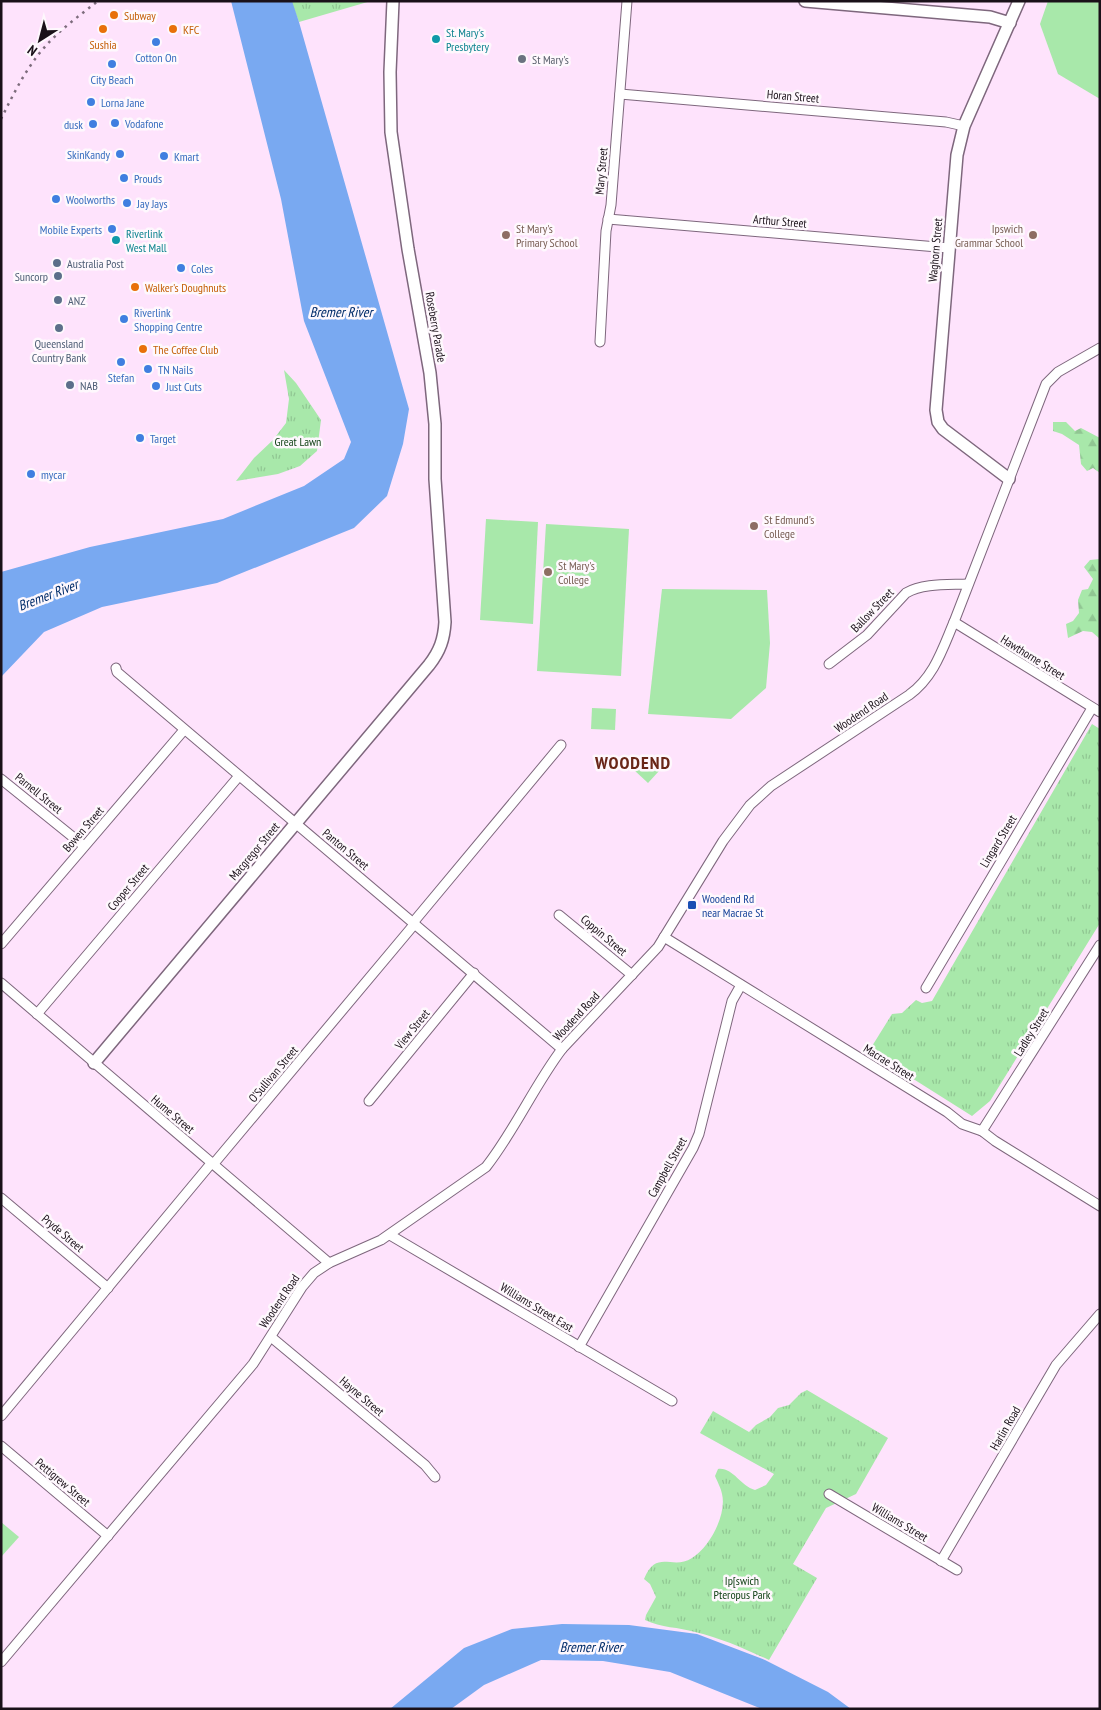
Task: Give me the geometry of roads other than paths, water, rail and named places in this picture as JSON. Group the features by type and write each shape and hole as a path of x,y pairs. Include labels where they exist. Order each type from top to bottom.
{"street":[{"name":"Roseberry Parade","path":"394,1 390,72 391,132 408,249 430,374 435,424 435,479 445,622 442,642 435,657"},
{"name":"Mary Street","path":"600,342 606,231 611,205 627,1"},
{"path":"805,1 990,16 1010,23"},
{"name":"Waghorn Street","path":"1009,479 946,432 936,418 957,155 964,126 1019,1"},
{"name":"Horan Street","path":"620,94 946,122 964,126"},
{"name":"Arthur Street","path":"608,219 949,248"},
{"name":"Woodend Road","path":"1,1662 253,1364 302,1287 314,1273 329,1263 390,1234 486,1167 562,1049 653,953 723,841 750,805 771,786 917,689 934,668 954,622 1048,381 1062,369 1100,348"},
{"name":"Ballow Street","path":"829,664 867,635 906,593 922,588 968,584"},
{"name":"Hawthorne Street","path":"954,622 1096,710"},
{"name":"Macgregor Street","path":"94,1063 435,657"},
{"name":"Panton Street","path":"116,668 117,672 184,730 562,1049"},
{"name":"Lingard Street","path":"926,988 1096,710"},
{"name":"Bowen Street","path":"1,944 184,730"},
{"name":"O'Sullivan Street","path":"1,1416 561,745"},
{"name":"Cooper Street","path":"37,1014 238,776"},
{"name":"Parnell Street","path":"1,779 84,846"},
{"name":"Coppin Street","path":"559,915 632,975"},
{"name":"Macrae Street","path":"664,937 947,1112 962,1124 982,1131 995,1142 1100,1206"},
{"name":"Ladley Street","path":"982,1131 1100,946"},
{"name":"View Street","path":"369,1101 474,973"},
{"name":"Hume Street","path":"1,983 329,1263"},
{"name":"Campbell Street","path":"579,1347 693,1148 699,1134 732,1000 740,985"},
{"name":"Pryde Street","path":"1,1198 108,1288"},
{"name":"Williams Street East","path":"390,1234 672,1402"},
{"name":"Harlin Road","path":"941,1561 1056,1365 1100,1314"},
{"name":"Hayne Street","path":"271,1336 425,1465 435,1477"},
{"name":"Pettigrew Street","path":"1,1446 108,1536"},
{"name":"Williams Street","path":"829,1494 957,1570"}],"water":[{"name":"Bremer River","path":"231,1 292,1 299,22 409,409 403,444 387,496 354,528 217,583 102,607 44,632 1,677 1,572 90,547 223,519 304,486 344,459 351,442 304,321 281,199"},
{"name":"Bremer River","path":"562,1624 629,1625 697,1634 765,1660 828,1692 851,1709 762,1709 670,1672 603,1661 541,1660 484,1685 451,1709 390,1709 464,1648 512,1629"}],"railway":[{"path":"1,119 25,74 43,49 62,30 98,1"}],"place":[{"name":"Subway","path":"114,15"},
{"name":"Sushia","path":"103,29"},
{"name":"KFC","path":"173,29"},
{"name":"St. Mary's Presbytery","path":"436,39"},
{"name":"Cotton On","path":"156,42"},
{"name":"St Mary's","path":"522,59"},
{"name":"City Beach","path":"112,64"},
{"name":"Lorna Jane","path":"91,102"},
{"name":"Vodafone","path":"115,123"},
{"name":"dusk","path":"93,124"},
{"name":"SkinKandy","path":"120,154"},
{"name":"Kmart","path":"164,156"},
{"name":"Prouds","path":"124,178"},
{"name":"Woolworths","path":"56,199"},
{"name":"Jay Jays","path":"127,203"},
{"name":"Mobile Experts","path":"112,229"},
{"name":"St Mary's Primary School","path":"506,235"},
{"name":"Ipswich Grammar School","path":"1033,235"},
{"name":"Riverlink West Mall","path":"116,240"},
{"name":"Australia Post","path":"57,263"},
{"name":"Coles","path":"181,268"},
{"name":"Suncorp","path":"58,276"},
{"name":"Walker's Doughnuts","path":"135,287"},
{"name":"ANZ","path":"58,300"},
{"name":"Riverlink Shopping Centre","path":"124,319"},
{"name":"Queensland Country Bank","path":"59,328"},
{"name":"The Coffee Club","path":"143,349"},
{"name":"Stefan","path":"121,362"},
{"name":"TN Nails","path":"148,369"},
{"name":"NAB","path":"70,385"},
{"name":"Just Cuts","path":"156,386"},
{"name":"Target","path":"140,438"},
{"name":"mycar","path":"31,474"},
{"name":"St Edmund's College","path":"754,526"},
{"name":"St Mary's College","path":"548,572"},
{"name":"Woodend Rd near Macrae St","path":"692,905"}],"district":[{"name":"WOODEND","path":"633,762"}],"park label":[{"name":"Great Lawn","path":"298,441"},
{"name":"Ip[swich Pteropus Park","path":"742,1587"}]}
